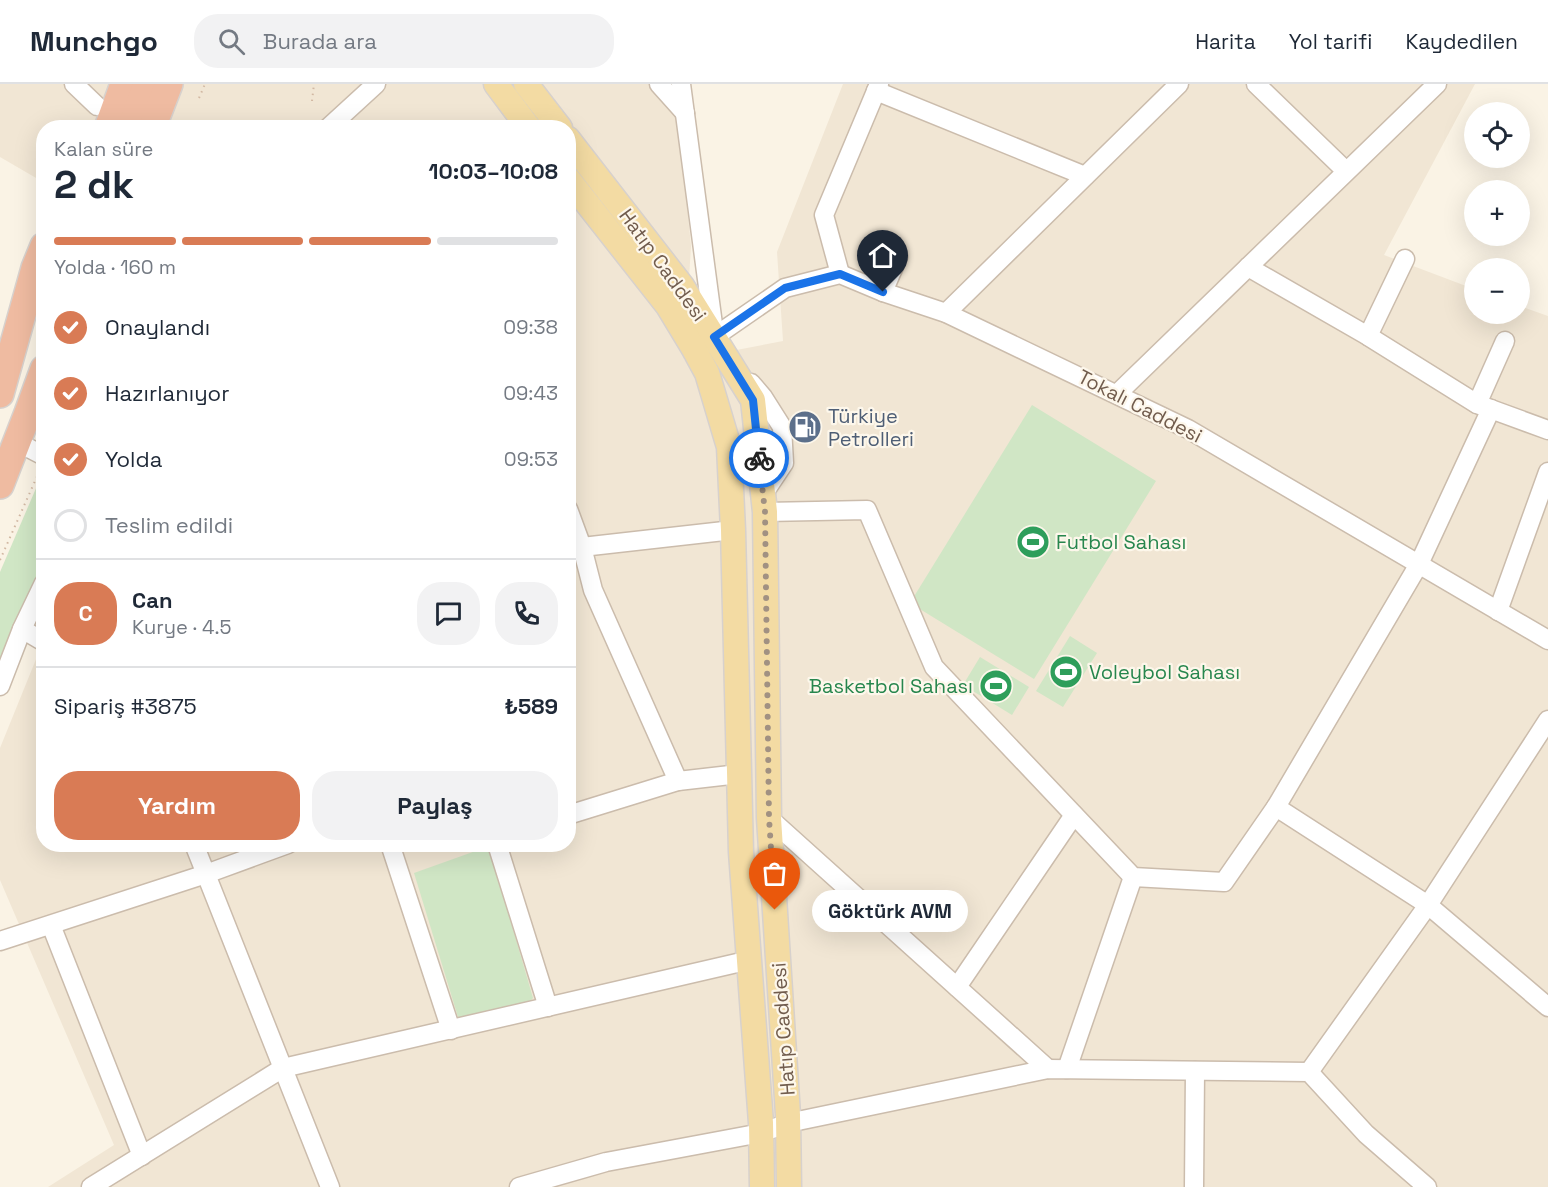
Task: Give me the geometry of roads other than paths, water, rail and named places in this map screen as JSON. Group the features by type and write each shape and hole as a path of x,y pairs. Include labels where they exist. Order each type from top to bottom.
{"highway":[{"path":"100,111 124,84"},
{"path":"134,120 147,84"},
{"path":"155,120 169,84"},
{"path":"0,395 36,266"},
{"path":"0,395 36,312"},
{"path":"0,485 36,391"},
{"path":"28,413 36,398"}],"main road":[{"path":"496,84 523,120"},
{"path":"526,84 554,120"},
{"name":"Hatıp Caddesi","path":"576,149 682,286 704,343 707,373 729,447 741,852 761,1133 762,1187"},
{"name":"Hatıp Caddesi","path":"576,191 668,306 704,343 753,400 764,502 769,818 788,1123 789,1187"}],"street":[{"path":"74,84 100,111"},
{"path":"337,120 376,84"},
{"path":"659,84 686,113"},
{"path":"681,84 686,113 704,343 785,288 840,274 824,215 877,88 1085,176"},
{"path":"946,313 1179,84"},
{"path":"1256,84 1346,171"},
{"path":"1117,394 1437,84"},
{"path":"883,292 898,257"},
{"path":"1368,336 1405,259"},
{"path":"1248,267 1484,406 1548,430"},
{"name":"Tokalı Caddesi","path":"840,274 883,292 946,313 1188,429 1548,640"},
{"path":"764,502 867,510 934,667 1133,876 1224,882 1276,807 1419,564 1484,406 1505,341"},
{"path":"17,442 36,460"},
{"path":"1498,611 1548,472"},
{"path":"576,550 733,530"},
{"path":"576,552 678,781"},
{"path":"0,686 22,629 36,600"},
{"path":"22,629 36,637"},
{"path":"1308,1072 1428,905 1548,720"},
{"path":"576,813 678,781 739,774"},
{"path":"1276,807 1428,905 1548,1007"},
{"path":"957,987 1074,814"},
{"path":"769,818 1048,1069"},
{"path":"197,852 330,1187"},
{"path":"0,942 266,852"},
{"path":"393,852 451,1030"},
{"path":"500,852 548,1007"},
{"path":"1067,1069 1133,876"},
{"path":"51,925 142,1156"},
{"path":"91,1187 283,1068 750,960"},
{"path":"519,1187 606,1162 761,1133 788,1123 1048,1069 1067,1069 1308,1072 1366,1134 1427,1187"},
{"path":"1194,1187 1196,1071"}],"place":[{"name":"Türkiye Petrolleri","path":"805,427"},
{"name":"Futbol Sahası","path":"1033,542"},
{"name":"Voleybol Sahası","path":"1066,672"},
{"name":"Basketbol Sahası","path":"996,686"},
{"name":"Göktürk AVM","path":"775,910"}]}
